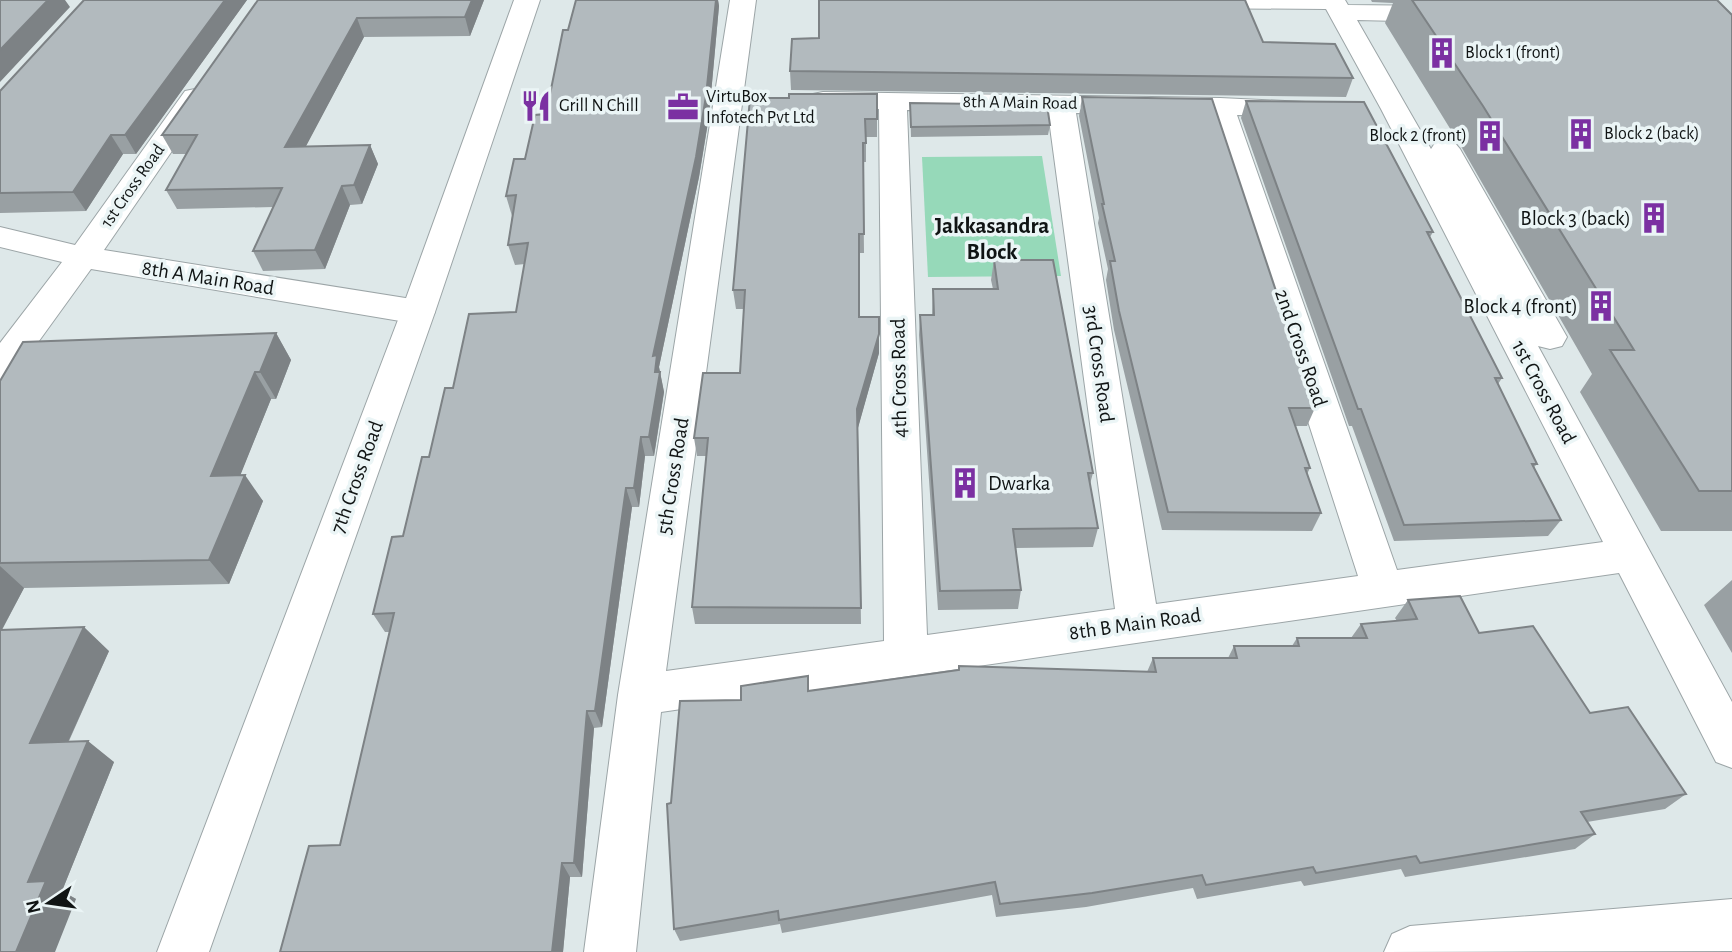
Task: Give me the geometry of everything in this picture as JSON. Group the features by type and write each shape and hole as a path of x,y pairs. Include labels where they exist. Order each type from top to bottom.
{"street":[{"name":"7th Cross Road","path":"183,952 418,312 527,0"},
{"name":"5th Cross Road","path":"610,952 640,695 744,100 743,0"},
{"path":"1179,0 1464,14"},
{"path":"1347,9 1446,179 1550,337"},
{"name":"1st Cross Road","path":"1347,9 1381,109 1446,179 1603,476 1630,555 1732,747"},
{"name":"1st Cross Road","path":"0,368 83,257 208,78"},
{"name":"8th A Main Road","path":"798,100 1328,108"},
{"name":"4th Cross Road","path":"893,101 906,656"},
{"name":"3rd Cross Road","path":"1061,104 1138,624"},
{"name":"2nd Cross Road","path":"1220,106 1383,589"},
{"name":"8th A Main Road","path":"0,237 83,257 418,312"},
{"path":"1581,409 1603,476 1732,695"},
{"name":"8th B Main Road","path":"640,695 1630,555"},
{"path":"1410,952 1556,945 1732,925"}],"green space":[{"path":"1042,156 1061,276 928,277 922,157"}],"building":[{"path":"0,0 48,0 0,50"},
{"path":"84,0 225,0 125,135 111,135 73,192 0,193 0,91"},
{"path":"258,0 472,0 465,17 357,18 285,147 370,145 354,185 342,186 315,250 253,251 282,188 166,190 197,135 162,135"},
{"path":"576,0 716,0 706,96 696,157 653,356 657,355 655,372 660,372 649,437 641,437 634,488 626,488 595,711 587,711 574,863 562,863 552,952 280,952 309,846 340,845 394,613 373,614 392,537 403,536 422,457 429,457 445,388 453,388 469,314 516,312 528,243 508,245 516,195 506,196 514,159 525,159 535,115 546,114 563,30 568,30"},
{"path":"819,0 1245,0 1263,42 1335,44 1353,78 790,71 792,39 819,38"},
{"path":"1412,0 1717,0 1732,15 1732,491 1699,491 1610,350 1634,350 1483,106"},
{"path":"789,94 877,94 877,119 865,119 864,234 859,234 859,317 879,317 879,334 857,409 861,608 692,607 708,438 694,438 703,373 740,373 745,290 733,290 750,98 789,98"},
{"path":"1082,97 1212,99 1315,408 1289,408 1310,468 1305,468 1321,513 1168,512 1119,311 1110,261 1115,261"},
{"path":"1246,101 1364,102 1433,232 1427,232 1502,378 1495,378 1537,464 1532,464 1561,520 1404,525 1361,409 1358,409"},
{"path":"910,103 1047,105 1050,125 911,127"},
{"path":"994,260 1053,260 1093,473 1088,473 1098,528 1013,529 1021,590 940,591 920,315 934,315 933,289 998,289"},
{"path":"276,333 260,372 255,372 211,476 245,475 209,560 0,563 0,381 23,342"},
{"path":"1460,596 1479,633 1533,626 1590,713 1628,707 1686,794 1581,812 1595,834 1420,863 1416,856 1316,873 1313,867 1206,885 1202,875 1092,893 1000,904 995,882 779,920 778,911 674,929 667,804 671,803 680,701 741,700 741,686 808,676 808,691 959,670 959,666 1156,672 1153,658 1237,658 1234,646 1299,646 1297,638 1367,638 1361,624 1417,619 1408,600"},
{"path":"84,627 30,743 88,741 28,882 46,881 16,952 0,952 0,630"}],"place":[{"name":"Block 1 (front)","path":"1442,53"},
{"name":"Grill N Chill","path":"536,106"},
{"name":"VirtuBox Infotech Pvt Ltd","path":"683,107"},
{"name":"Block 2 (back)","path":"1581,134"},
{"name":"Block 2 (front)","path":"1490,136"},
{"name":"Block 3 (back)","path":"1654,218"},
{"name":"Block 4 (front)","path":"1601,306"},
{"name":"Dwarka","path":"965,483"}],"district":[{"name":"Jakkasandra Block","path":"992,239"}]}
